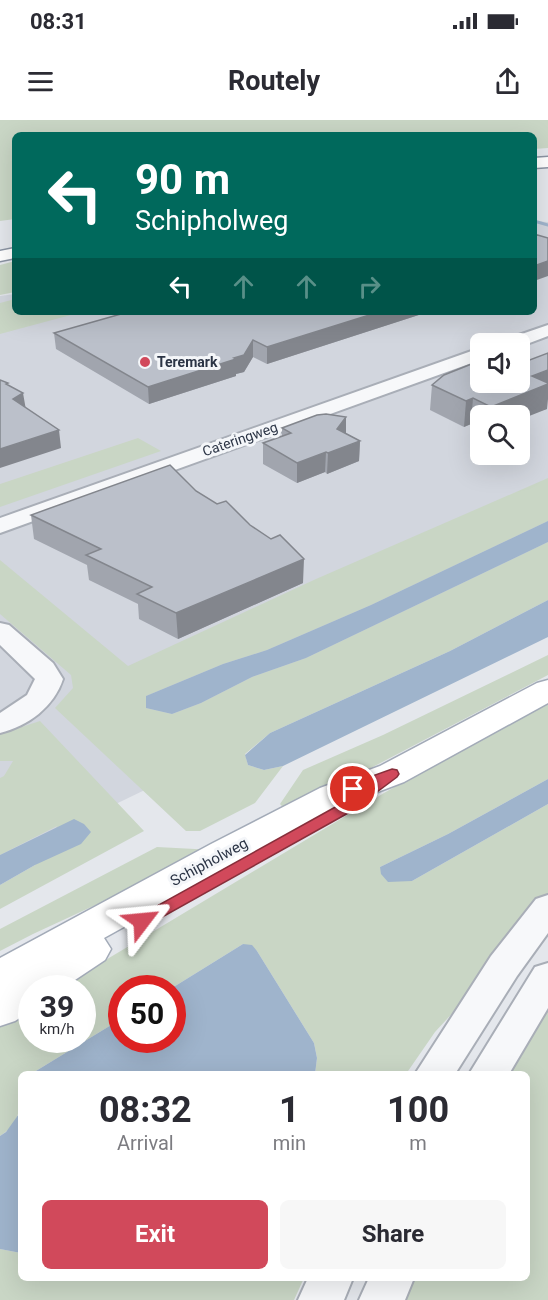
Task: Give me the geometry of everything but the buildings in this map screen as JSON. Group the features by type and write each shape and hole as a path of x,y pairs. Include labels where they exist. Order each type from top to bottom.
{"main road":[{"name":"Schipholweg","path":"0,977 323,801 392,774 548,690"},
{"name":"Schipholweg","path":"0,1009 85,953 345,809 392,774"}],"street":[{"path":"530,337 548,330"},
{"name":"Cateringweg","path":"0,526 470,358"},
{"path":"0,631 43,669 49,679 47,689 36,702 18,716 0,724"},
{"path":"436,1071 504,966 548,908"},
{"path":"490,1071 548,977"},
{"path":"321,1300 330,1281"},
{"path":"382,1300 391,1281"}],"shaded area":[{"path":"537,221 548,222 548,595 0,860 0,296 12,294 12,315 537,315"}],"green space":[{"path":"0,120 548,120 548,148 537,149 537,132 12,132 12,219 0,221"},
{"path":"12,262 12,293 0,295 0,265"},
{"path":"12,300 12,315 71,315 0,334 0,303"},
{"path":"138,438 161,451 0,507 0,484"},
{"path":"548,478 548,521 371,605 267,650 223,664 146,696 146,708 172,714 201,703 252,677 306,658 548,542 548,600 450,651 270,733 245,754 248,765 264,770 283,766 255,803 200,831 186,831 55,708 73,688 71,675 0,614 0,560 128,666 316,579"},
{"path":"548,655 548,675 287,812 280,804 303,770 383,735"},
{"path":"548,700 548,779 448,834 380,867 412,881 548,804 548,900 509,952 435,1032 408,1071 315,1071 317,1058 314,1043 257,951 243,944 186,979 186,975 108,975 108,1027 96,1034 96,975 81,975 384,793"},
{"path":"40,721 144,831 0,909 0,885 35,865 57,826 0,855 0,778 4,776 13,761 0,761 0,734"},
{"path":"157,847 214,850 0,951 0,929"},
{"path":"548,988 548,1300 400,1300 404,1281 530,1281 530,1071 500,1071"},
{"path":"18,1013 18,1053 65,1053 36,1071 18,1071 18,1114 8,1130 0,1136 0,1025"},
{"path":"0,1249 18,1252 18,1281 303,1281 294,1300 0,1300"}],"water":[{"path":"548,521 548,542 306,658 252,677 201,703 172,714 146,708 146,696 223,664 267,650 371,605"},
{"path":"548,600 548,637 283,766 264,770 248,765 245,755 270,733 450,651"},
{"path":"548,779 548,804 412,881 388,882 381,874 380,867 448,834"},
{"path":"74,819 84,824 91,832 81,844 35,865 0,885 0,855"},
{"path":"243,944 252,945 314,1043 317,1058 315,1071 36,1071 65,1053 96,1053 96,1034 108,1027 108,1053 186,1053 186,979"},
{"path":"18,1115 18,1252 0,1249 0,1136 6,1132"}],"waterway":[{"path":"537,222 548,225"}],"place":[{"name":"Teremark","path":"145,362"}],"route":[{"path":"142,921 345,809 392,774 353,789"}]}
